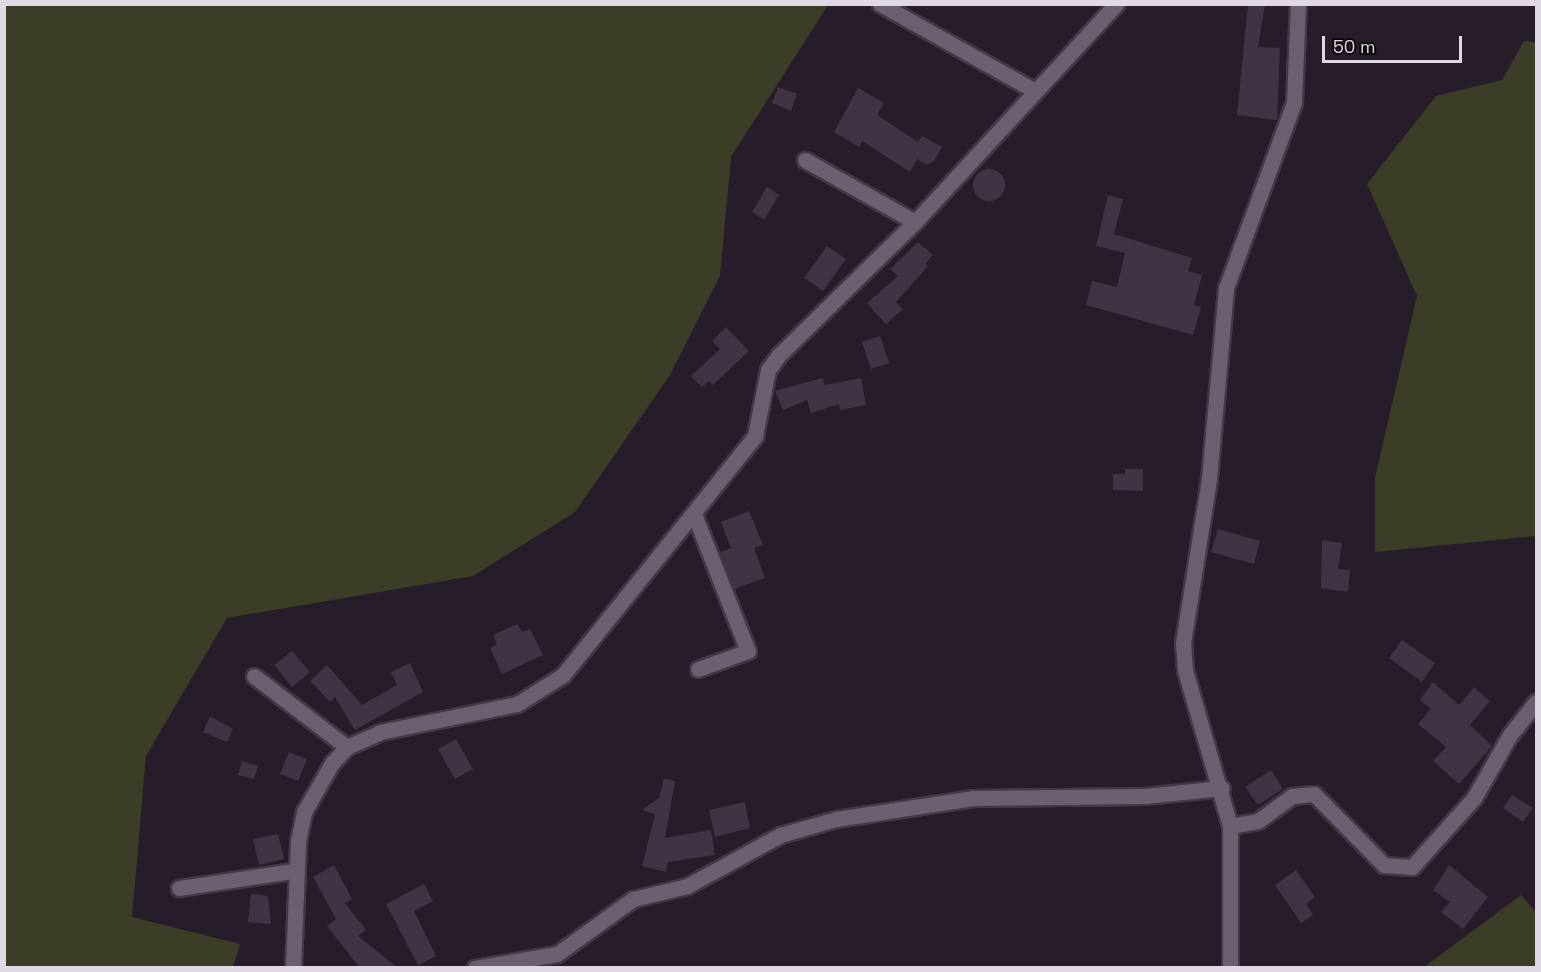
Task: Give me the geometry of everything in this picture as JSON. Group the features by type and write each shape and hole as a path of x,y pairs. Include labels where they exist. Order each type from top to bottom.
{"street":[{"path":"880,4 1033,90"},
{"path":"293,968 294,871 304,812 314,788 347,747 380,732 517,704 541,691 590,646 755,436 768,370 777,356 915,222 1033,90 1116,4"},
{"path":"1230,968 1230,826 1222,788 1185,670 1183,643 1209,479 1226,288 1294,102 1298,4"},
{"path":"805,160 915,222"},
{"path":"694,514 748,651 698,669"},
{"path":"254,676 347,747"},
{"path":"1230,826 1258,821 1292,796 1314,795 1384,865 1412,867 1474,798 1510,735 1536,702"},
{"path":"475,968 557,954 633,899 687,886 780,836 836,819 973,798 1146,796 1222,788"},
{"path":"180,888 294,871"}],"green space":[{"path":"5,4 828,5 731,157 720,276 670,375 575,512 473,576 227,618 146,756 132,917 240,944 233,967 5,967"},
{"path":"1524,41 1536,42 1536,536 1375,552 1375,478 1417,296 1367,184 1436,96 1502,80"},
{"path":"1521,895 1536,912 1536,967 1424,967"}],"building":[{"path":"1248,4 1265,4 1258,47 1280,48 1277,120 1237,115"},
{"path":"778,87 797,94 791,111 772,103"},
{"path":"858,88 884,103 877,115 918,142 922,136 942,147 934,161 927,165 917,159 910,172 862,141 859,147 834,132"},
{"path":"989,169 1001,173 1005,185 1001,197 989,201 977,197 973,185 977,173"},
{"path":"767,187 779,195 764,220 752,212"},
{"path":"1108,195 1123,199 1114,234 1192,258 1188,271 1202,275 1194,305 1201,307 1193,335 1086,305 1092,281 1117,287 1125,253 1096,246"},
{"path":"918,242 933,255 925,264 928,266 896,302 903,309 886,324 867,303 898,276 890,269"},
{"path":"827,246 846,259 823,291 804,278"},
{"path":"726,327 749,351 713,385 709,381 702,387 691,376 720,349 712,341"},
{"path":"880,336 889,363 871,369 862,342"},
{"path":"822,378 825,385 861,378 866,405 840,410 839,404 811,413 807,400 783,410 775,391"},
{"path":"1125,469 1143,469 1143,491 1113,490 1113,474 1125,474"},
{"path":"749,511 763,545 754,548 765,578 734,589 720,552 731,548 721,522"},
{"path":"1218,529 1260,541 1254,564 1211,552"},
{"path":"1322,540 1342,543 1338,569 1350,570 1348,592 1321,588"},
{"path":"517,624 522,632 530,629 543,655 502,674 490,648 497,644 493,635"},
{"path":"1402,640 1435,663 1422,682 1389,658"},
{"path":"292,651 310,672 292,687 274,665"},
{"path":"410,663 423,692 355,730 335,697 330,702 310,681 327,665 362,705 397,685 391,672"},
{"path":"1433,682 1459,705 1474,687 1490,701 1470,725 1492,746 1459,784 1433,761 1446,747 1418,724 1431,709 1420,700"},
{"path":"210,716 233,729 227,742 203,732"},
{"path":"456,739 473,769 455,779 438,749"},
{"path":"289,752 307,759 298,781 280,774"},
{"path":"242,761 258,766 254,779 238,775"},
{"path":"1271,770 1283,789 1258,805 1245,787"},
{"path":"664,778 675,781 665,838 711,830 715,855 668,862 666,872 642,866 655,814 642,810 659,798"},
{"path":"1512,795 1533,808 1523,822 1503,808"},
{"path":"745,802 750,828 715,837 709,810"},
{"path":"278,834 284,859 259,865 253,839"},
{"path":"334,865 352,899 345,903 366,930 358,936 398,968 360,968 327,926 336,919 313,877"},
{"path":"1449,865 1488,897 1463,929 1441,912 1450,902 1433,890"},
{"path":"1296,870 1315,897 1306,904 1313,915 1301,923 1275,885"},
{"path":"424,884 433,901 414,911 436,956 418,965 386,904"},
{"path":"251,894 268,896 271,924 248,922"}]}
